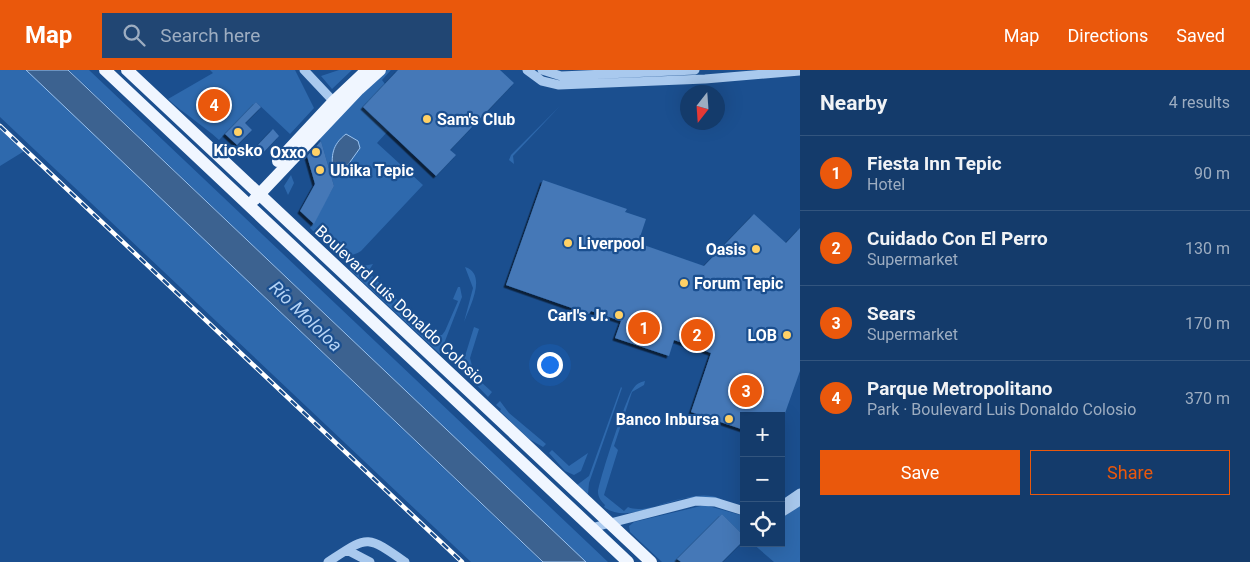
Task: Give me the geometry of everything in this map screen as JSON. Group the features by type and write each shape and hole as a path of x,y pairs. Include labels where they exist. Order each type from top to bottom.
{"main road":[{"name":"Boulevard Luis Donaldo Colosio","path":"105,70 628,562"},
{"name":"Boulevard Luis Donaldo Colosio","path":"127,70 651,562"},
{"path":"245,203 338,105 367,70"},
{"path":"338,105 380,70"},
{"path":"350,301 360,304 430,370 435,372 444,369"},
{"path":"442,388 440,381 447,380 506,434 516,436"}],"street":[{"path":"304,70 338,105"},
{"path":"527,70 542,81 559,85 712,79 800,71"},
{"path":"542,70 568,76 695,70"},
{"path":"785,503 800,493"},
{"path":"591,528 696,501 715,502 740,510"},
{"path":"785,510 800,501"},
{"path":"328,562 359,542 368,540 377,542 405,562"},
{"path":"347,550 370,562"}],"shaded area":[{"path":"0,70 26,70 542,562 471,562 0,117"},
{"path":"69,70 89,70 608,562 586,562"},
{"path":"210,70 295,70 314,108 290,134 256,102 219,140 168,99 213,73"},
{"path":"339,70 352,70 332,89 321,76"},
{"path":"387,70 391,70 382,80 385,84 363,107 388,131 377,143 423,185 361,251 353,255 339,254 310,228 334,186 321,141 318,138 353,101"},
{"path":"560,106 513,156 514,164 509,160 511,155"},
{"path":"0,126 26,150 0,166"},
{"path":"291,175 294,183 288,195 284,186"},
{"path":"373,264 368,272 434,335 442,335 445,331 458,301 453,299 458,287 460,287 462,297 440,354 349,269"},
{"path":"465,267 472,271 476,284 473,300 464,322 473,288"},
{"path":"474,327 479,329 470,358 472,366 468,370 492,392 488,397 461,369"},
{"path":"645,381 644,385 632,392 614,446 618,450 604,495 624,511 628,507 637,509 658,506 633,512 613,512 604,507 605,505 600,499 598,492 625,407 633,389 635,386"},
{"path":"621,387 589,483 588,494 577,485 589,476"},
{"path":"500,401 509,413 546,444 543,447 529,439 500,411 501,409 496,405"},
{"path":"552,450 569,466 588,453 581,471 574,475 565,471 549,453"},
{"path":"710,496 721,499 694,498 683,499"},
{"path":"800,504 800,562 774,562 757,547 785,547 785,516"},
{"path":"705,505 740,515 740,532 722,514 678,558 681,562 662,562 630,532 629,526 634,522"}],"water":[{"name":"Río Mololoa","path":"26,70 68,70 586,562 543,562"},
{"path":"346,134 358,141 360,148 340,176 333,173 332,161 335,146"}],"building":[{"name":"Sam's Club","path":"398,70 500,70 514,83 450,150 456,155 436,176 363,107"},
{"name":"Kiosko","path":"256,102 261,107 245,123 252,130 237,145 225,134"},
{"path":"273,129 279,136 260,156 253,150"},
{"name":"Ubika Tepic","path":"321,141 334,186 314,224 300,211 315,184 307,156"},
{"path":"543,180 627,209 625,212 646,219 638,243 704,266 754,214 786,243 800,228 800,371 785,413 740,412 740,429 691,412 711,353 674,340 669,356 615,338 621,321 591,311 589,314 506,285"},
{"path":"722,514 740,532 740,544 722,562 681,562 677,559"}],"railway":[{"path":"0,126 462,562"}],"place":[{"name":"Parque Metropolitano","path":"214,105"},
{"name":"Sam's Club","path":"427,119"},
{"name":"Kiosko","path":"238,132"},
{"name":"Oxxo","path":"316,152"},
{"name":"Ubika Tepic","path":"320,170"},
{"name":"Liverpool","path":"568,243"},
{"name":"Oasis","path":"756,249"},
{"name":"Forum Tepic","path":"684,283"},
{"name":"Carl's Jr.","path":"619,315"},
{"name":"Fiesta Inn Tepic","path":"644,328"},
{"name":"Cuidado Con El Perro","path":"697,335"},
{"name":"LOB","path":"787,335"},
{"name":"Sears","path":"746,391"},
{"name":"Banco Inbursa","path":"729,419"}]}
